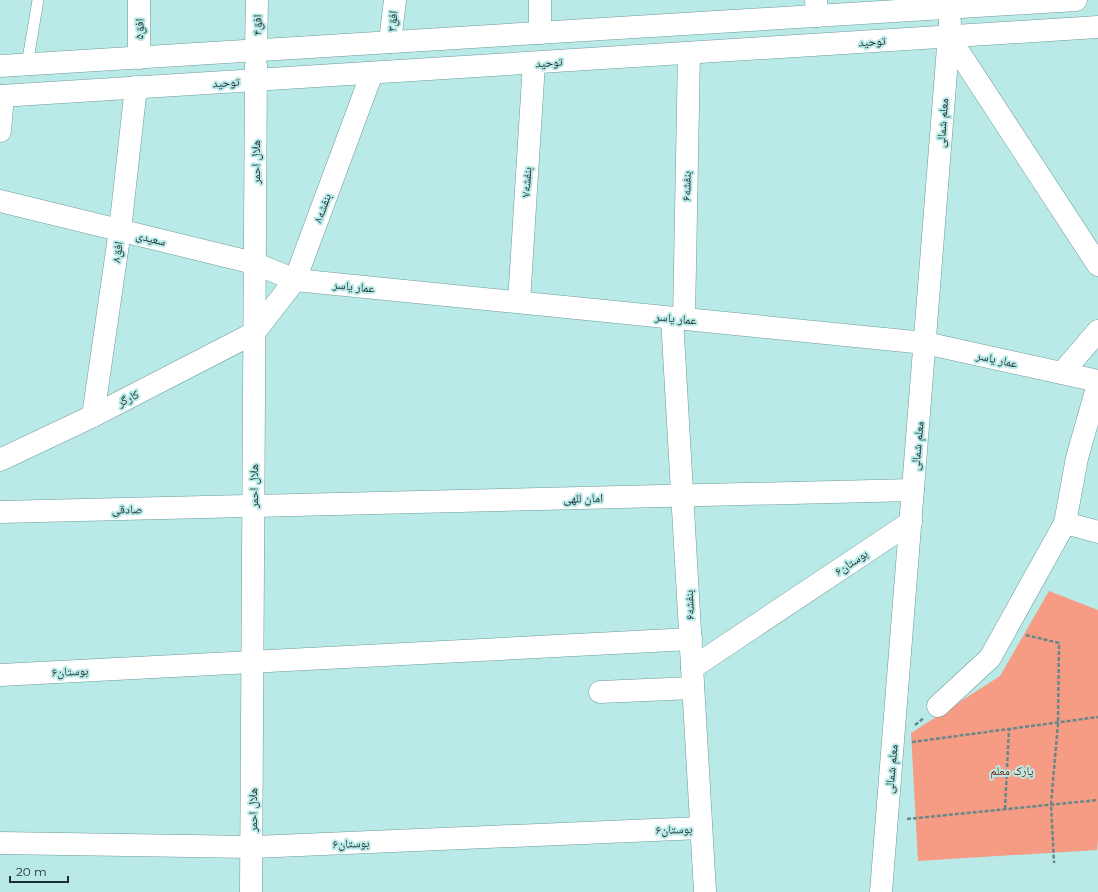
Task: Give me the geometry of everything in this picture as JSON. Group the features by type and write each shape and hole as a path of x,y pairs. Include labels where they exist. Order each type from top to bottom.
{"street":[{"name":"افق۵","path":"139,0 139,58"},
{"name":"افق۴","path":"255,80 257,0"},
{"name":"افق۳","path":"390,42 395,0"},
{"path":"540,0 540,33"},
{"path":"0,66 540,33 816,8 1076,0"},
{"name":"معلم شمالی","path":"881,892 952,4"},
{"name":"توحید","path":"2,96 1098,27"},
{"path":"949,37 1098,265"},
{"name":"بنفشه۶","path":"688,53 678,318 682,496 705,892"},
{"name":"بنفشه۷","path":"519,302 534,63"},
{"name":"بنفشه۸","path":"254,333 295,280 372,72"},
{"name":"هلال احمر","path":"251,892 255,80"},
{"name":"افق۸","path":"94,416 120,230 136,88"},
{"path":"0,132 2,96"},
{"name":"سعیدی","path":"0,201 254,263"},
{"name":"عمار یاسر","path":"254,263 295,280 925,343 1098,381"},
{"path":"1062,373 1098,331"},
{"name":"کارگر","path":"0,460 94,416 254,333"},
{"path":"938,706 990,658 1065,523 1076,458 1098,384"},
{"name":"امان للهی","path":"253,506 913,490"},
{"name":"صادقی","path":"0,512 253,506"},
{"name":"بوستان۶","path":"693,678 911,522"},
{"path":"1065,523 1098,532"},
{"name":"بوستان۶","path":"0,675 690,639"},
{"path":"600,692 693,678"},
{"name":"بوستان۶","path":"0,843 252,847 701,828"}],"lane":[{"path":"27,65 38,0"}],"path":[{"path":"1006,631 1059,643 1058,723 1051,804 1054,863"},
{"path":"893,745 938,706"},
{"path":"893,745 1098,718"},
{"path":"1005,809 1009,729"},
{"path":"887,821 1098,800"}],"green space":[{"name":"پارک معلم","path":"1049,591 1098,610 1097,850 918,861 911,733 1000,676"}]}
